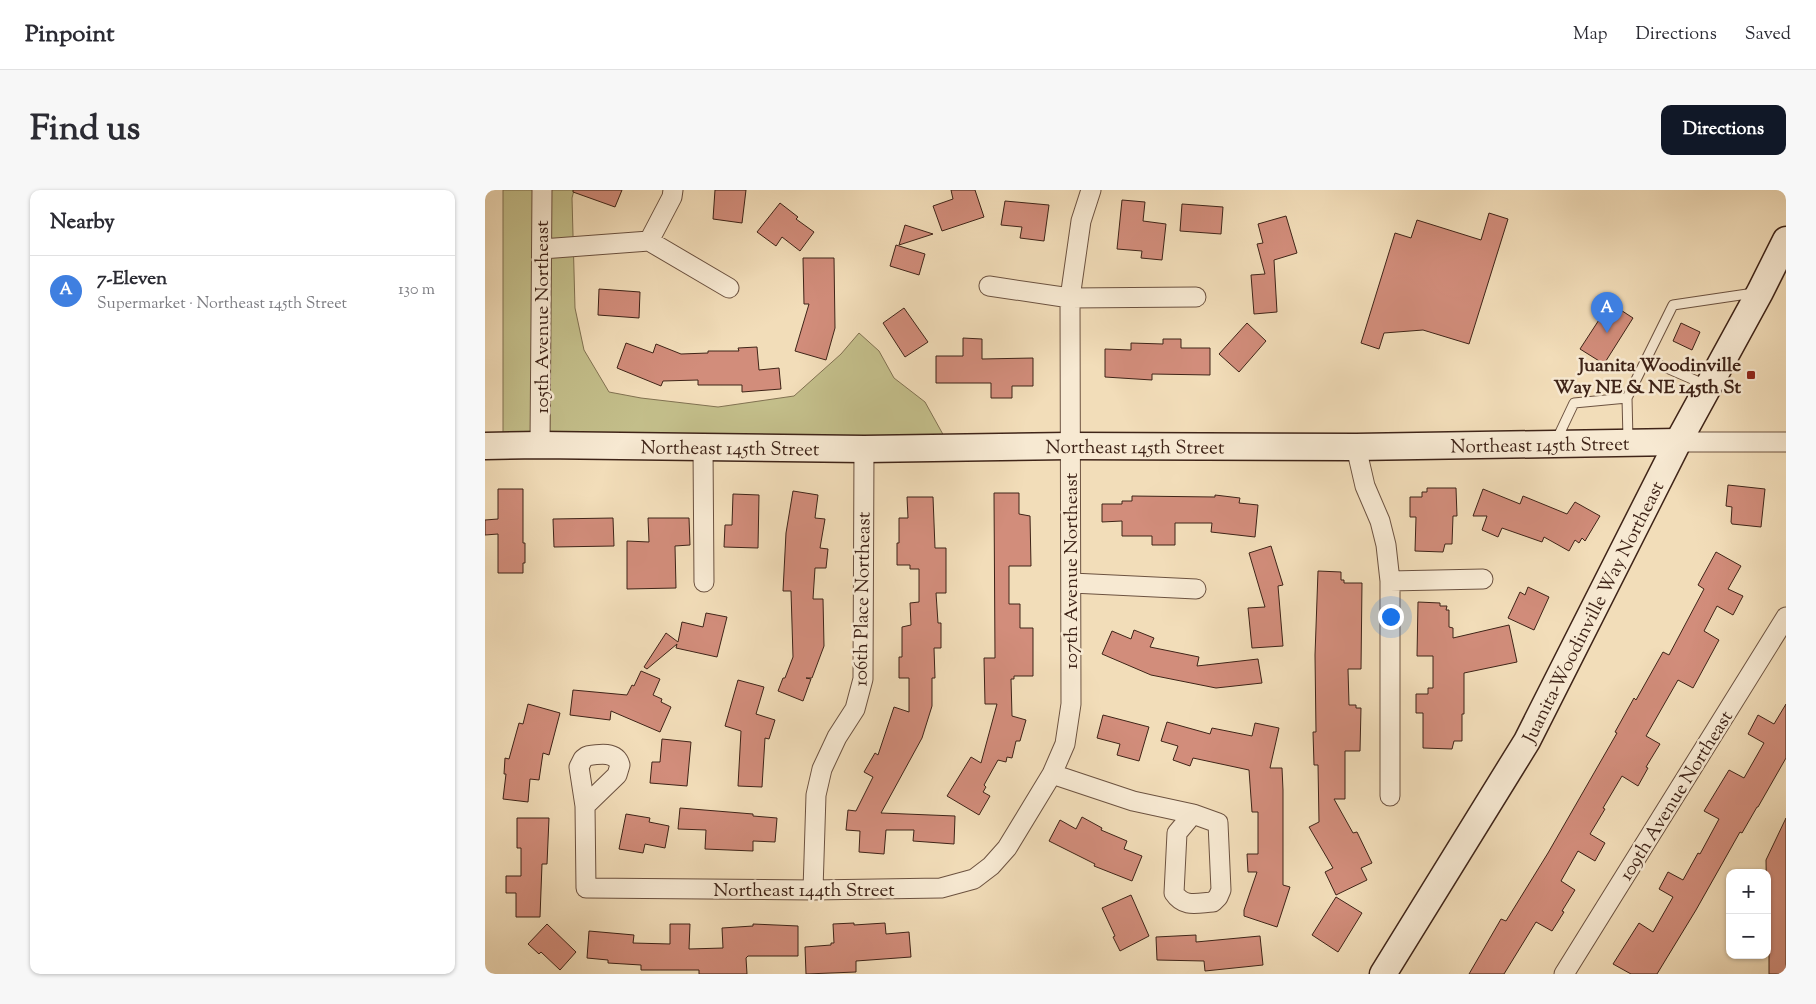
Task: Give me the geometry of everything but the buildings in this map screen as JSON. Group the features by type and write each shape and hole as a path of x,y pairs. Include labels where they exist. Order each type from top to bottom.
{"street":[{"name":"105th Avenue Northeast","path":"540,445 542,190"},
{"path":"649,241 672,197 673,190"},
{"name":"107th Avenue Northeast","path":"1007,848 1052,774 1065,744 1071,704 1070,298 1081,221 1091,190"},
{"name":"Juanita-Woodinville Way Northeast","path":"1383,974 1527,741 1678,442 1760,292 1786,240"},
{"path":"542,250 649,241 729,288"},
{"path":"989,286 1070,298 1196,297"},
{"name":"Northeast 145th Street","path":"485,446 540,445 703,448 1356,447 1786,442"},
{"path":"1356,447 1365,486 1380,521 1386,545 1390,581 1390,796"},
{"path":"703,448 704,582"},
{"name":"106th Place Northeast","path":"813,890 816,795 822,769 837,737 855,709 863,679 864,448"},
{"path":"1390,581 1483,579"},
{"path":"1072,583 1196,588"},
{"name":"109th Avenue Northeast","path":"1564,974 1786,617"},
{"path":"1052,774 1133,801 1193,814 1218,823 1221,890 1213,902 1185,903 1179,900 1174,892 1177,833 1193,814"},
{"name":"Northeast 144th Street","path":"585,806 587,888 813,890 941,888 974,879 991,866 1007,848"}],"lane":[{"path":"1629,443 1627,398 1673,305 1760,292"},
{"path":"1646,359 1708,386"},
{"path":"1555,444 1574,403 1627,398"}],"shaded area":[{"path":"503,190 574,190 572,198 575,308 584,350 609,392 641,398 718,407 794,396 841,354 859,333 879,351 894,378 925,402 950,447 503,446"}],"place":[{"name":"7-Eleven","path":"1607,333"},
{"name":"Juanita Woodinville Way NE & NE 145th St","path":"1751,375"}]}
